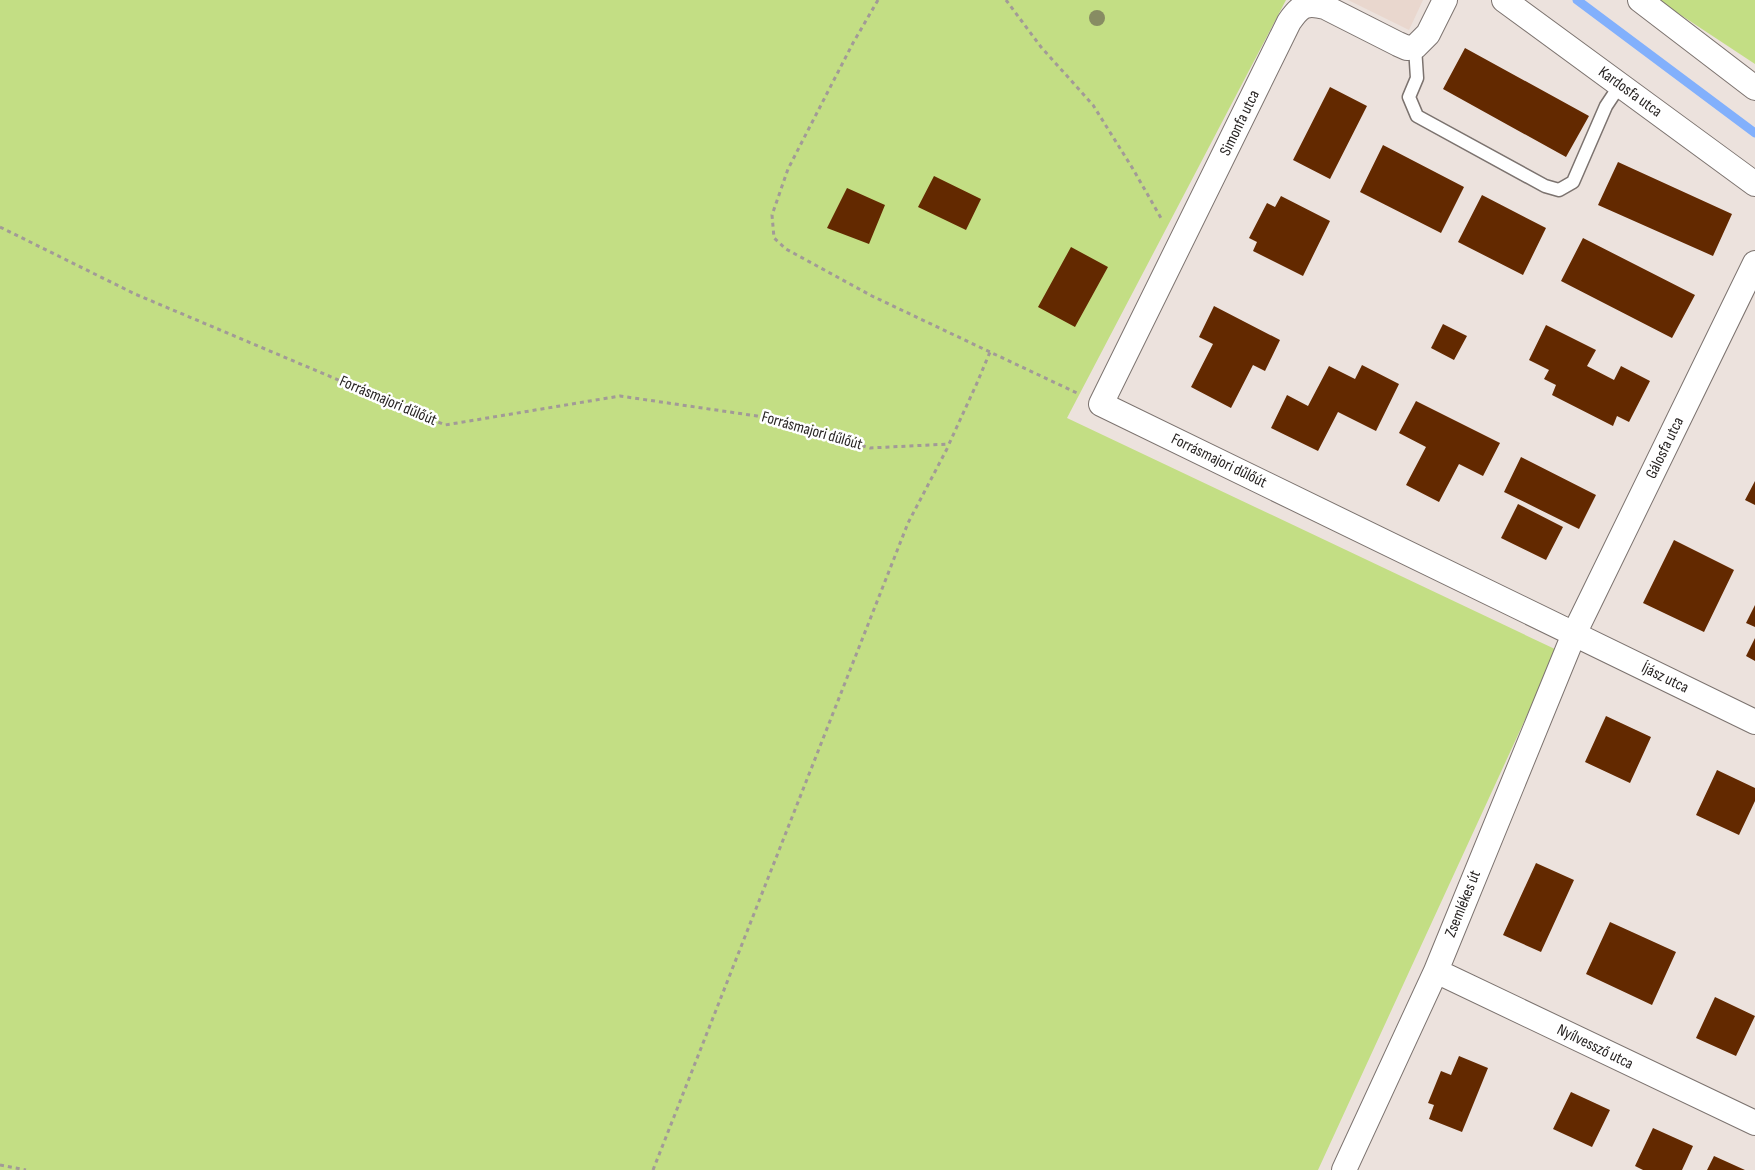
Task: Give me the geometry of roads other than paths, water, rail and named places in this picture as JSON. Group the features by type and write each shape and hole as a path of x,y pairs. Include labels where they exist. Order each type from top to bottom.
{"street":[{"path":"1416,47 1428,34 1445,0"},
{"name":"Kardosfa utca","path":"1504,0 1755,184"},
{"path":"1640,0 1755,88"},
{"name":"Simonfa utca","path":"1101,404 1289,22 1296,12 1304,6 1314,4 1325,7 1407,48 1416,47"},
{"name":"Gálosfa utca","path":"1574,634 1755,263"},
{"name":"Forrásmajori dűlőút","path":"1101,404 1574,634"},
{"name":"Íjász utca","path":"1574,634 1755,722"},
{"name":"Zsemlékes út","path":"1344,1170 1436,971 1574,634"},
{"name":"Nyílvessző utca","path":"1436,971 1755,1123"}],"lane":[{"path":"1416,47 1417,78 1409,97 1417,116 1545,186 1559,190 1573,182 1606,106 1620,85"}],"waterway":[{"path":"1577,0 1755,133"}]}
